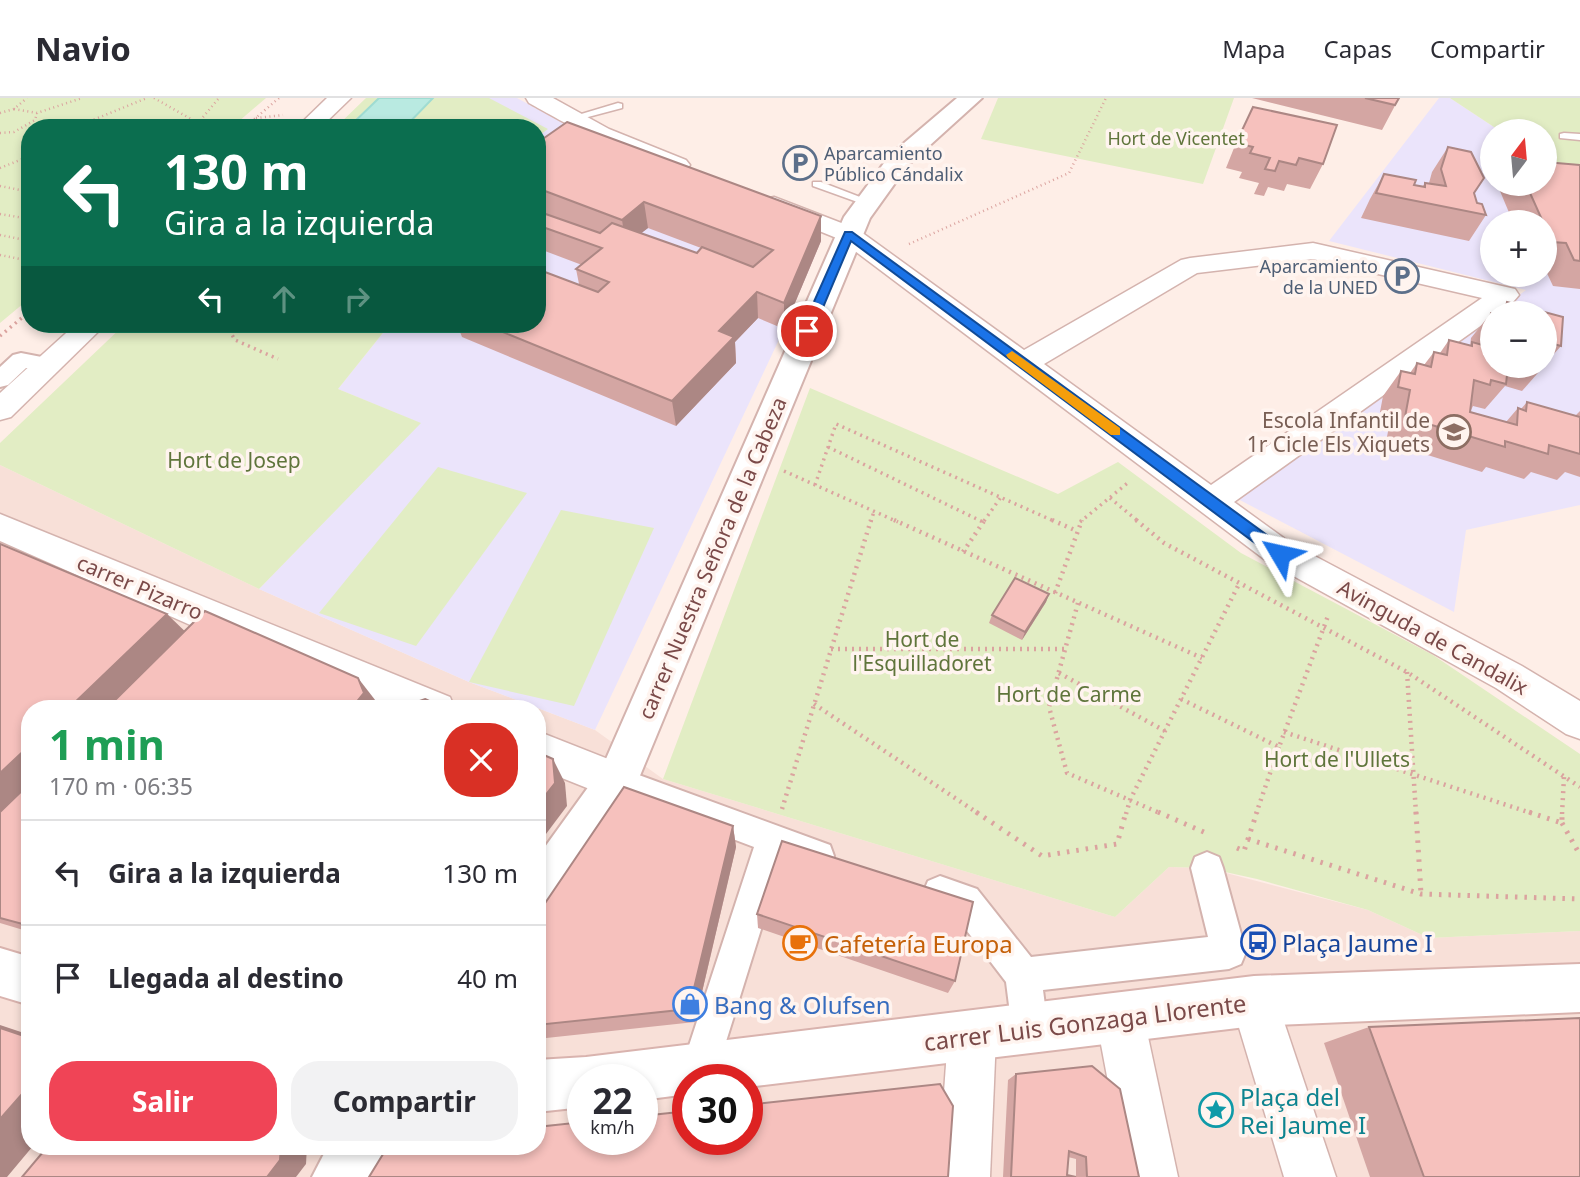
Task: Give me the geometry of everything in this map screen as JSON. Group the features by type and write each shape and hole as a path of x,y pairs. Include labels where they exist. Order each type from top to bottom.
{"street":[{"path":"317,119 340,98"},
{"path":"537,98 601,134 703,175"},
{"name":"carrer Nuestra Señora de la Cabeza","path":"546,884 617,781 848,234 867,202 899,160 971,98"},
{"name":"Avinguda de Candalix","path":"754,196 848,234 1280,554 1509,677 1580,722"},
{"path":"1023,363 1190,266 1313,251 1505,295 1210,502"},
{"path":"0,410 83,333"},
{"path":"0,380 21,360 49,365"},
{"name":"carrer Pizarro","path":"0,527 406,700"},
{"path":"198,652 226,624"},
{"path":"546,753 853,867"},
{"path":"702,1064 773,839"},
{"path":"1023,975 1229,952 1211,852"},
{"path":"915,886 965,901 1023,975 1030,1029"},
{"path":"1176,958 1192,1008"},
{"path":"0,972 21,978"},
{"name":"carrer Luis Gonzaga Llorente","path":"727,1064 1254,1001 1580,988"},
{"path":"1254,1001 1310,1177"},
{"path":"1120,1018 1152,1177"},
{"path":"964,1177 972,1036"},
{"path":"546,1085 567,1083"},
{"path":"339,1177 355,1155"}],"lane":[{"path":"573,118 618,106"},
{"path":"1564,136 1580,137"},
{"path":"817,184 867,202"}],"path":[{"path":"0,113 14,109 27,98"},
{"path":"61,105 66,98"},
{"path":"14,109 37,113 82,98"},
{"path":"95,119 147,98"},
{"path":"154,98 191,119"},
{"path":"201,119 219,98"},
{"path":"254,119 279,98"},
{"path":"880,258 1069,173 1105,98"},
{"path":"36,119 37,113"},
{"path":"0,133 21,129"},
{"path":"0,168 21,160"},
{"path":"0,186 21,190"},
{"path":"0,214 21,218"},
{"path":"0,235 21,239"},
{"path":"0,262 3,256 21,259"},
{"path":"0,336 21,318"},
{"path":"231,333 235,340 278,359"},
{"path":"815,485 836,424 1077,531"},
{"path":"828,447 984,521"},
{"path":"754,458 1202,658"},
{"path":"1055,593 1080,522 1155,461"},
{"path":"963,552 1001,497"},
{"path":"1110,498 1164,543 1407,672 1580,788"},
{"path":"773,839 874,511"},
{"path":"814,704 1042,856 1117,844 1130,800 1240,582"},
{"path":"1078,603 1049,707 1067,773 1130,800 1211,852 1244,851 1284,733 1339,586"},
{"path":"831,649 1065,649"},
{"path":"1407,672 1421,894"},
{"path":"1059,673 1165,731"},
{"path":"1181,699 1279,747"},
{"path":"1284,733 1562,823"},
{"path":"1564,776 1562,823 1580,855"},
{"path":"1248,839 1421,894 1580,899"}],"shaded area":[{"path":"458,98 517,98 590,138 812,231 821,241 784,329 595,730 546,711 546,700 516,700 469,682 259,589 420,423 338,389 383,333 546,333 546,119 513,119"},
{"name":"Escola Infantil de 1r Cicle Els Xiquets","path":"1439,98 1450,98 1482,119 1480,196 1558,196 1558,170 1580,184 1580,505 1466,530 1454,612 1236,498 1480,324 1480,378 1557,378 1557,301 1511,301 1526,290 1514,287 1557,287 1557,210 1480,210 1480,279 1329,241"},
{"path":"0,465 259,589 469,682 516,700 21,700 21,1155 546,1155 546,711 595,730 663,779 1115,917 1169,867 1207,868 1368,910 1429,938 1580,931 1580,1177 0,1177"}],"green space":[{"path":"0,98 266,98 242,119 21,119 21,306 0,323"},
{"path":"366,98 489,98 529,119 344,119"},
{"name":"Hort de Vicentet","path":"998,98 1234,98 1203,184 981,139"},
{"path":"1450,98 1580,98 1580,184 1558,170 1558,119 1482,119"},
{"name":"Hort de Josep","path":"116,333 383,333 338,389 421,423 259,589 0,465 0,443"},
{"name":"Hort de Carme","path":"810,388 1058,494 1118,462 1241,553 1433,655 1580,754 1580,931 1429,938 1368,910 1207,868 1169,867 1115,917 663,779"},
{"path":"438,467 527,493 416,646 319,613"},
{"path":"561,510 654,528 574,706 469,682"}],"water":[{"path":"379,98 433,98 413,119 357,119"}],"building":[{"path":"1365,98 1399,98 1395,105"},
{"path":"1253,107 1337,125 1323,164 1299,158 1296,165 1279,161 1275,171 1265,169 1270,158 1250,153 1253,147 1236,143"},
{"path":"567,122 821,216 784,303 757,292 719,331 734,337 672,401 505,333 546,333 546,272 598,292 609,282 576,269 602,248 546,228 546,214 600,233 612,223 697,253 702,247 753,267 773,250 644,202 622,220 546,191 546,137"},
{"path":"1448,147 1471,152 1480,170 1480,184 1474,193 1477,203 1482,204 1484,210 1480,210 1480,214 1376,193 1384,174 1416,180 1414,185 1425,187 1425,183 1446,186 1441,169"},
{"path":"1558,163 1580,165 1580,261 1574,260 1566,243 1557,242 1557,210 1538,210 1531,196 1558,196"},
{"path":"1557,315 1563,317 1561,346 1557,345"},
{"path":"1449,340 1472,346 1472,342 1480,344 1480,378 1507,378 1506,384 1491,380 1490,385 1474,380 1470,412 1517,425 1518,408 1526,411 1527,402 1580,417 1580,454 1549,445 1548,454 1505,441 1505,447 1405,417 1410,390 1398,387 1401,371 1415,374 1417,363 1431,367 1434,352 1447,355"},
{"path":"0,544 167,614 77,700 21,700 21,753 0,773"},
{"path":"1015,578 1049,594 1025,632 992,615"},
{"path":"205,611 358,678 364,693 358,700 115,700"},
{"path":"546,756 553,759 555,783 546,794"},
{"path":"624,787 733,826 689,1009 546,1024 546,902"},
{"path":"21,792 21,924 0,918 0,812"},
{"path":"782,841 973,902 955,981 757,914"},
{"path":"1580,1018 1580,1177 1424,1177 1369,1027"},
{"path":"0,1028 21,1035 21,1095 0,1119"},
{"path":"1092,1066 1120,1089 1139,1177 1087,1177 1086,1157 1069,1151 1067,1175 1076,1177 1011,1177 1016,1074"},
{"path":"940,1084 953,1106 948,1177 369,1177 382,1155 546,1155 546,1126 567,1124 567,1155 658,1155 658,1114 672,1113 672,1155 763,1155 763,1103"},
{"path":"40,1155 280,1155 280,1160 267,1177 22,1177"}],"slow traffic":[{"path":"1012,355 1115,432"}],"place":[{"name":"Aparcamiento Público Cándalix","path":"800,163"},
{"name":"Aparcamiento de la UNED","path":"1402,276"},
{"name":"Escola Infantil de 1r Cicle Els Xiquets","path":"1454,432"},
{"name":"Plaça Jaume I","path":"1258,942"},
{"name":"Cafetería Europa","path":"800,943"},
{"name":"Bang & Olufsen","path":"690,1004"},
{"name":"Plaça del Rei Jaume I","path":"1216,1110"}],"route":[{"path":"807,331 848,234 1280,554"}],"park label":[{"name":"Hort de l'Esquilladoret","path":"922,651"},
{"name":"Hort de l'Ullets","path":"1337,759"}]}
